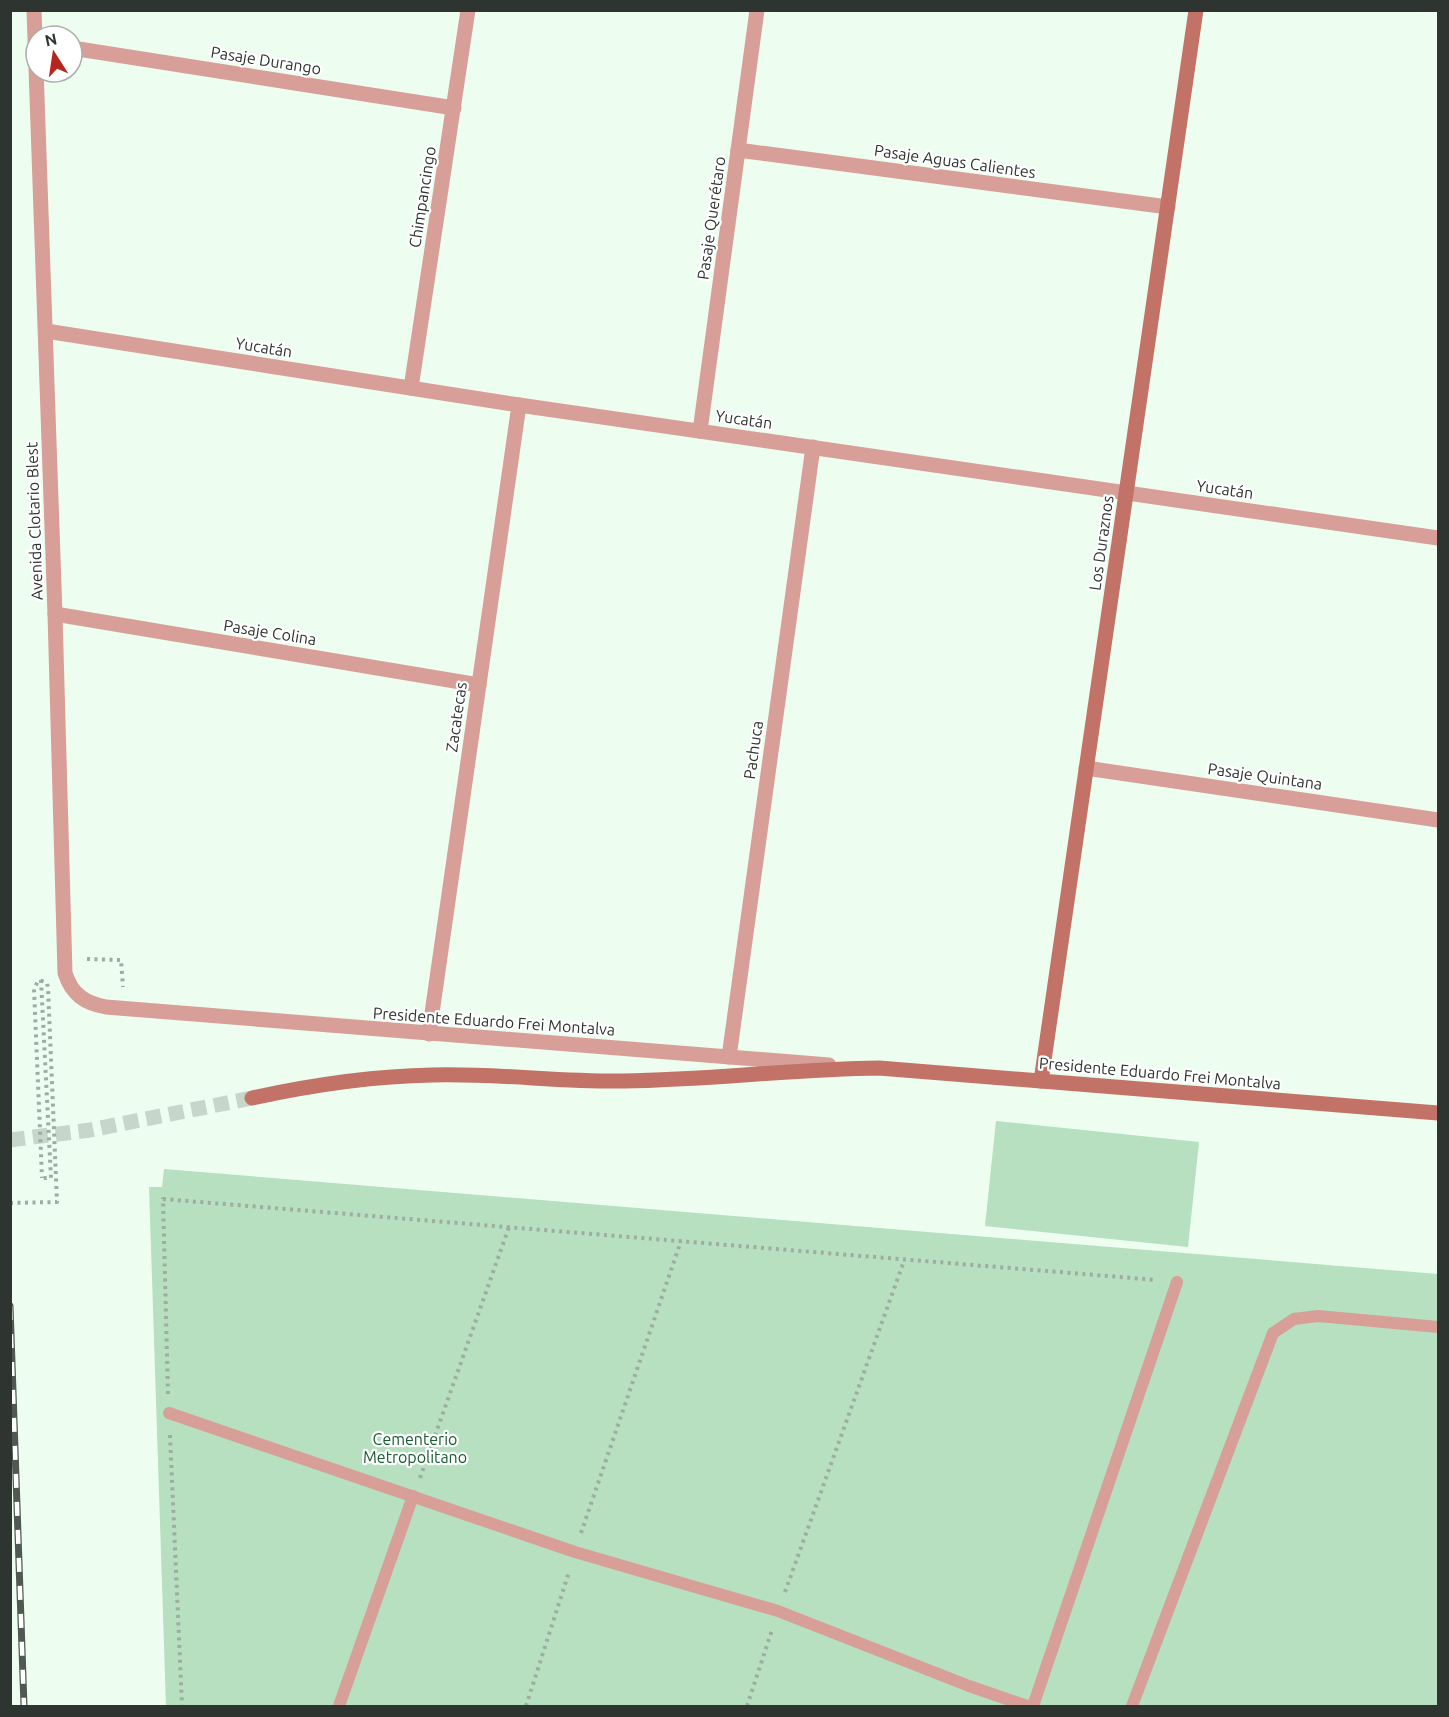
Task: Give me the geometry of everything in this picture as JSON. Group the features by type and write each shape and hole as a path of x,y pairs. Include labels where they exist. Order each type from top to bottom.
{"street":[{"name":"Chimpancingo","path":"411,388 468,10"},
{"name":"Pasaje Querétaro","path":"700,431 757,10"},
{"name":"Los Duraznos","path":"1041,1081 1196,10"},
{"name":"Pasaje Durango","path":"84,50 454,108"},
{"name":"Avenida Clotario Blest","path":"37,84 65,973 74,992 91,1004 106,1007"},
{"name":"Pasaje Aguas Calientes","path":"738,150 1168,207"},
{"name":"Yucatán","path":"46,331 519,405 1438,538"},
{"name":"Zacatecas","path":"429,1034 519,405"},
{"name":"Pachuca","path":"729,1057 813,447"},
{"name":"Pasaje Colina","path":"55,614 479,685"},
{"name":"Pasaje Quintana","path":"1086,768 1438,820"},
{"name":"Presidente Eduardo Frei Montalva","path":"106,1007 1438,1113"},
{"name":"Presidente Eduardo Frei Montalva","path":"252,1098 371,1077 434,1074 587,1082 729,1076 819,1069 879,1068"}],"lane":[{"path":"1032,1707 1177,1282"},
{"path":"1132,1707 1273,1334 1294,1319 1318,1316 1438,1327"},
{"path":"169,1413 575,1552 778,1611 1028,1707"},
{"path":"339,1707 413,1496"}],"path":[{"path":"10,1203 57,1202 48,987 46,983 42,981 38,981 34,989 42,1178 51,1178 40,960 121,960 123,1009"},
{"path":"182,1707 169,1413 163,1199 1177,1282"},
{"path":"413,1496 509,1227"},
{"path":"526,1707 575,1552 681,1242"},
{"path":"747,1707 778,1611 904,1261"}],"green space":[{"path":"996,1121 1199,1142 1188,1247 985,1226"},
{"name":"Cementerio Metropolitano","path":"164,1169 1438,1274 1438,1706 166,1706 149,1187 162,1187"}],"tunnel":[{"path":"10,1140 90,1130 252,1098"}],"railway":[{"path":"10,1306 24,1706"}]}
